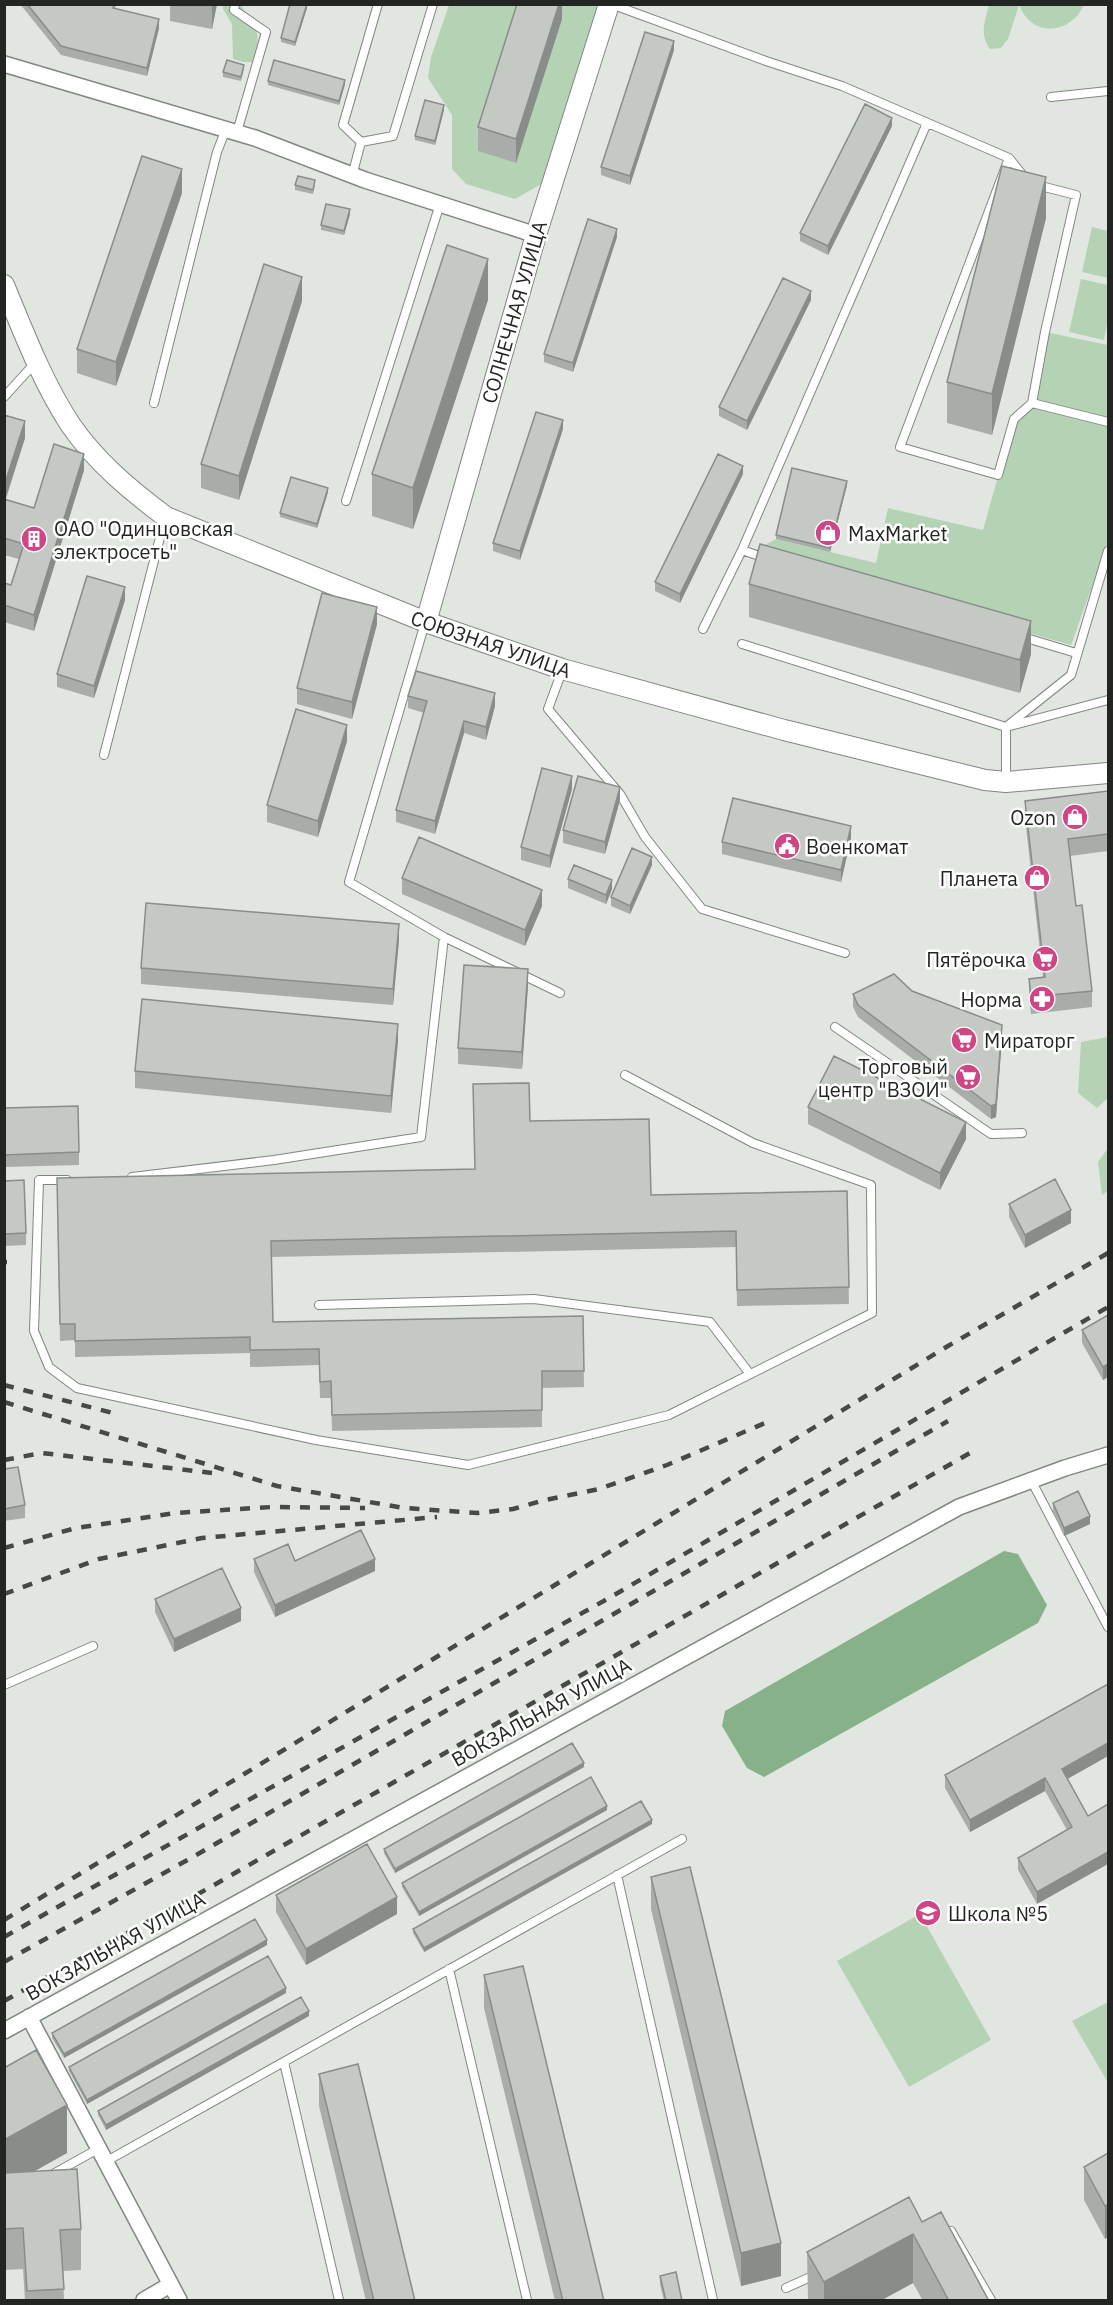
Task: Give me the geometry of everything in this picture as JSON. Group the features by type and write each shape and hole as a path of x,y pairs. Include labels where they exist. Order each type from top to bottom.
{"street":[{"name":"СОЛНЕЧНАЯ УЛИЦА","path":"426,622 536,235 610,4"},
{"path":"4,64 231,131 352,176 536,235"},
{"name":"СОЮЗНАЯ УЛИЦА","path":"4,285 36,362 71,426 105,467 166,517 426,622 562,669 784,730 985,780 1006,782 1108,773"},
{"name":"ВОКЗАЛЬНАЯ УЛИЦА","path":"4,2031 959,1507 1108,1455"},
{"path":"29,2018 179,2301"},
{"path":"144,2301 170,2285"}],"lane":[{"path":"154,403 217,152 231,131 266,32 234,10 235,4"},
{"path":"361,142 343,125 378,4"},
{"path":"361,142 393,136 433,4"},
{"path":"610,4 842,86 1009,158 1029,183 1076,195 1032,403 1014,419 998,475 900,447 1009,158"},
{"path":"1051,97 1108,91"},
{"path":"703,629 742,550 927,123"},
{"path":"352,176 361,142"},
{"path":"346,501 440,204"},
{"path":"4,397 36,362"},
{"path":"1032,403 1108,422"},
{"path":"104,755 166,517"},
{"path":"742,550 772,560"},
{"path":"1006,727 1071,675 1108,551"},
{"path":"426,622 349,882 444,937 560,993"},
{"path":"1020,636 1076,653"},
{"path":"742,644 1006,727 1108,700"},
{"path":"562,669 549,709 620,794 645,837 702,909 845,953"},
{"path":"1006,727 1006,782"},
{"path":"117,1178 274,1160 421,1137 444,937"},
{"path":"835,1027 991,1134 1022,1133"},
{"path":"73,1179 39,1180 34,1330 49,1367 77,1388 316,1440 468,1465 669,1415 872,1313 871,1185 753,1143 625,1075"},
{"path":"319,1305 534,1299 710,1322 750,1374"},
{"path":"1031,1480 1108,1627"},
{"path":"4,1685 93,1646"},
{"path":"46,2178 101,2156 284,2062 682,1839"},
{"path":"617,1875 713,2301"},
{"path":"449,1969 527,2301"},
{"path":"284,2062 339,2301"},
{"path":"942,2226 950,2228 991,2301"},
{"path":"786,2289 826,2269"}],"shaded area":[{"path":"223,5 243,5 242,7 257,32 255,62 233,59 232,24"},
{"path":"449,5 600,5 550,179 515,199 466,184 452,169 452,115 428,78 431,57"},
{"path":"989,5 1019,5 1008,39 1001,48 990,49 985,38 984,27"},
{"path":"1019,5 1084,5 1070,22 1051,29 1033,23 1025,16"},
{"path":"1092,227 1108,231 1108,278 1082,272"},
{"path":"1081,279 1108,285 1108,319 1104,340 1069,332"},
{"path":"1045,332 1108,345 1108,542 1071,645 750,553 776,539 876,563 888,508 983,530 1014,419 1032,403"},
{"path":"1108,1037 1108,1098 1097,1108 1078,1093 1081,1042"},
{"path":"1108,1148 1108,1191 1102,1195 1098,1162"},
{"path":"1004,1551 1018,1554 1047,1605 1038,1623 764,1777 747,1768 722,1726 725,1711"},
{"path":"920,1914 991,2040 909,2087 837,1961"},
{"path":"1108,2002 1108,2080 1107,2081 1072,2021"}],"building":[{"path":"27,4 114,4 113,8 159,19 147,68 61,46"},
{"path":"290,4 307,4 295,42 281,38"},
{"path":"517,4 559,4 516,139 478,127"},
{"path":"645,32 674,41 630,176 601,167"},
{"path":"227,60 244,65 241,77 223,72"},
{"path":"274,60 345,80 339,101 268,81"},
{"path":"425,100 444,105 435,141 415,136"},
{"path":"865,104 892,118 828,246 800,233"},
{"path":"142,156 182,169 116,362 77,349"},
{"path":"1002,166 1046,177 992,394 947,382"},
{"path":"298,176 315,180 313,190 295,185"},
{"path":"326,204 350,209 344,231 321,225"},
{"path":"588,219 617,229 573,363 544,354"},
{"path":"447,245 488,259 413,488 372,474"},
{"path":"264,264 302,277 239,476 201,464"},
{"path":"783,278 811,291 747,421 719,407"},
{"path":"536,412 563,420 520,551 493,543"},
{"path":"4,415 25,421 4,486"},
{"name":"ОАО \"Одинцовская электросеть\"","path":"54,444 84,454 34,615 4,605 4,583 11,585 24,544 4,538 4,499 34,508"},
{"path":"718,454 743,466 680,594 655,582"},
{"path":"792,468 847,481 830,548 776,535"},
{"path":"291,477 328,488 317,524 280,513"},
{"path":"760,544 1031,621 1020,660 749,584"},
{"path":"87,576 125,587 94,686 57,674"},
{"path":"322,593 377,607 352,702 297,688"},
{"path":"416,671 495,693 486,727 464,721 435,821 396,810 427,701 408,696"},
{"path":"296,709 347,725 318,821 267,805"},
{"path":"542,768 572,776 550,856 521,847"},
{"path":"578,776 620,787 605,842 563,830"},
{"path":"1108,791 1108,834 1068,839 1076,906 1082,905 1092,991 1031,997 1029,979 1045,977 1025,801"},
{"name":"Военкомат","path":"733,798 851,826 841,870 722,842"},
{"path":"419,837 542,890 525,930 402,878"},
{"path":"632,848 652,857 630,906 611,897"},
{"path":"574,865 612,880 606,895 568,879"},
{"path":"146,903 399,924 393,989 141,968"},
{"path":"464,965 528,969 522,1052 458,1048"},
{"name":"Торговый центр \"ВЗОИ\"","path":"894,974 912,991 1002,1025 996,1104 991,1106 858,1005 853,994"},
{"path":"142,999 398,1024 391,1096 135,1071"},
{"path":"834,1056 966,1122 940,1173 808,1107"},
{"path":"529,1083 530,1121 649,1119 651,1195 847,1191 849,1287 737,1290 736,1231 271,1241 273,1322 583,1316 584,1371 542,1371 542,1410 332,1415 331,1381 320,1382 319,1349 250,1350 250,1337 75,1341 75,1324 60,1324 57,1178 475,1169 473,1084"},
{"path":"78,1106 79,1152 4,1155 4,1108"},
{"path":"1055,1179 1071,1210 1025,1235 1009,1204"},
{"path":"24,1180 26,1233 4,1234 4,1181"},
{"path":"1108,1315 1108,1364 1103,1367 1082,1330"},
{"path":"18,1467 25,1505 4,1509 4,1469"},
{"path":"1078,1491 1090,1516 1064,1528 1053,1503"},
{"path":"361,1530 375,1559 275,1605 254,1559 288,1544 295,1561"},
{"path":"222,1568 241,1608 174,1639 155,1599"},
{"path":"1108,1684 1108,1743 1062,1769 1088,1816 1108,1804 1108,1852 1037,1892 1018,1858 1072,1827 1045,1778 970,1820 945,1775"},
{"path":"572,1743 584,1763 395,1869 384,1849"},
{"path":"591,1777 607,1806 419,1912 402,1883"},
{"path":"641,1801 652,1820 424,1948 413,1929"},
{"path":"367,1844 397,1897 306,1949 276,1895"},
{"path":"690,1867 781,2243 741,2253 651,1877"},
{"path":"255,1919 267,1940 64,2054 52,2033"},
{"path":"268,1956 286,1988 87,2100 69,2067"},
{"path":"523,1966 604,2301 563,2301 484,1975"},
{"path":"301,1997 309,2011 106,2125 98,2111"},
{"path":"36,2050 67,2105 4,2140 4,2068"},
{"path":"358,2064 415,2301 374,2301 319,2074"},
{"path":"1108,2153 1108,2204 1105,2206 1084,2167"},
{"path":"77,2169 81,2229 60,2230 64,2289 27,2291 23,2228 4,2229 4,2173"},
{"path":"909,2197 922,2222 941,2212 989,2301 949,2301 913,2234 824,2282 807,2252"},
{"path":"676,2272 682,2301 666,2301 660,2276"}],"railway":[{"path":"4,1920 948,1346 1108,1253"},
{"path":"4,1937 609,1598 1108,1307"},
{"path":"4,1385 117,1414"},
{"path":"4,1402 277,1486 404,1508 478,1513 513,1509 599,1489 667,1465 772,1420"},
{"path":"4,1962 191,1858 948,1421"},
{"path":"4,1460 42,1453 212,1473"},
{"path":"4,2001 207,1889 970,1453"},
{"path":"4,1548 76,1528 175,1513 272,1507 365,1508"},
{"path":"4,1594 99,1559 202,1538 437,1517"}],"place":[{"name":"MaxMarket","path":"828,533"},
{"name":"ОАО \"Одинцовская электросеть\"","path":"34,539"},
{"name":"Ozon","path":"1075,817"},
{"name":"Военкомат","path":"787,846"},
{"name":"Планета","path":"1037,878"},
{"name":"Пятёрочка","path":"1045,959"},
{"name":"Норма","path":"1042,999"},
{"name":"Мираторг","path":"964,1040"},
{"name":"Торговый центр \"ВЗОИ\"","path":"968,1077"},
{"name":"Школа №5","path":"928,1913"}]}
